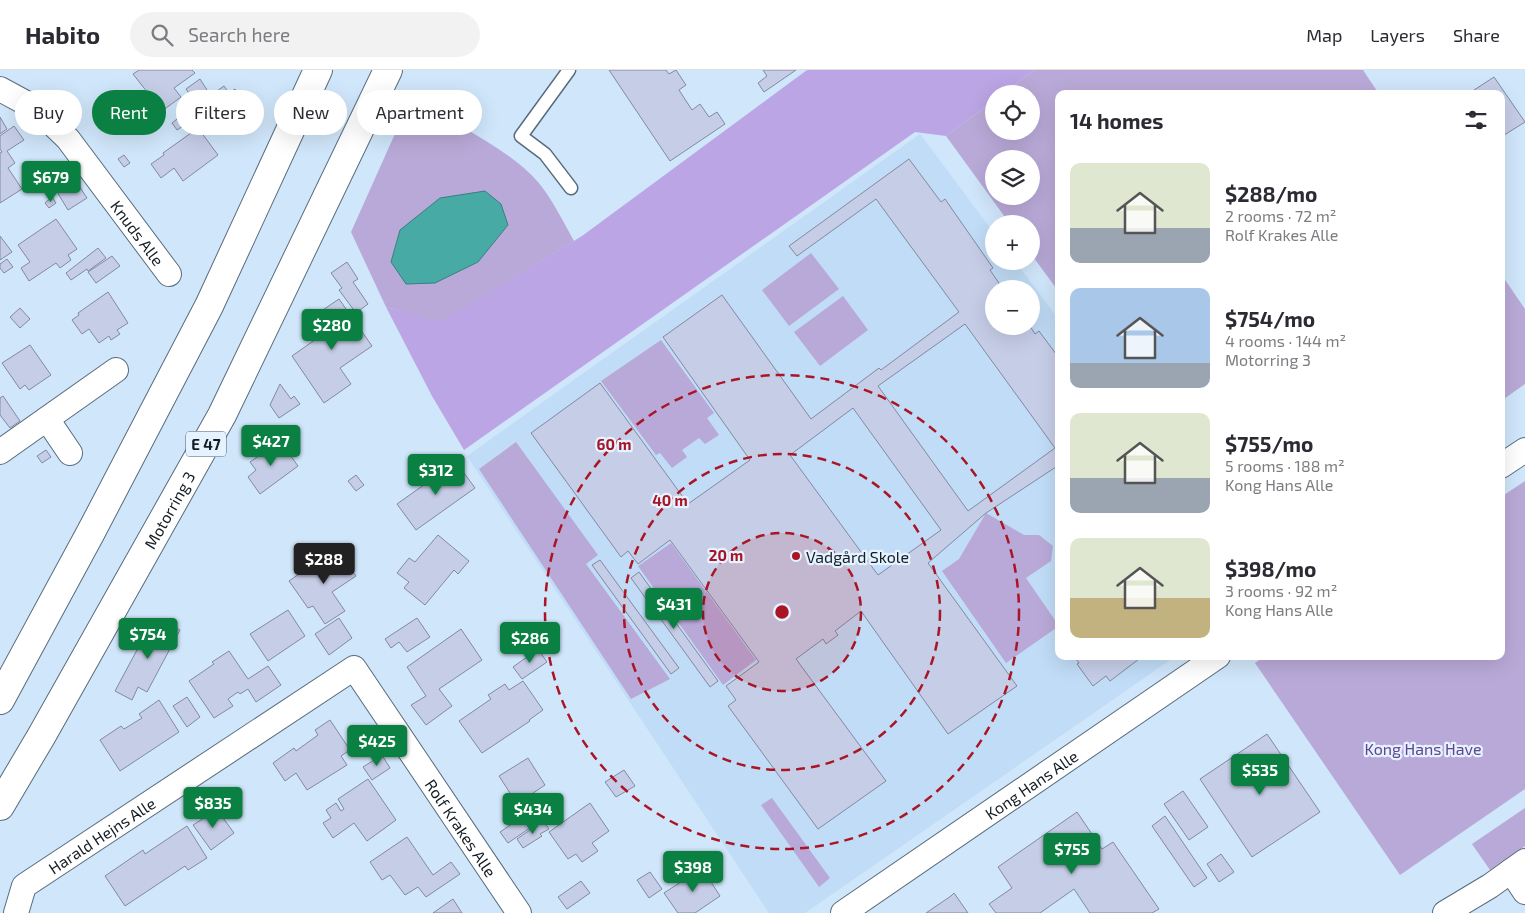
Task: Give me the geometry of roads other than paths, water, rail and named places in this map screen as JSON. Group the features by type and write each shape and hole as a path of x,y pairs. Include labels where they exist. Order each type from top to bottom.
{"highway":[{"path":"0,700 96,523 209,306 318,70"},
{"name":"Motorring 3","path":"0,806 42,735 222,414 388,70"}],"street":[{"name":"Knuds Alle","path":"0,89 37,109 68,139 170,274"},
{"path":"0,452 116,370"},
{"path":"47,419 70,453"},
{"path":"1505,463 1525,450"},
{"name":"Kong Hans Alle","path":"843,913 1212,660"},
{"name":"Harald Hejns Alle","path":"16,913 24,886 354,668"},
{"name":"Rolf Krakes Alle","path":"354,668 519,913"},
{"path":"1444,913 1518,866 1525,892"}],"lane":[{"path":"569,70 521,136 545,154 570,188"}],"place":[{"name":"Vadgård Skole","path":"796,556"}],"park label":[{"name":"Kong Hans Have","path":"1423,748"}]}
